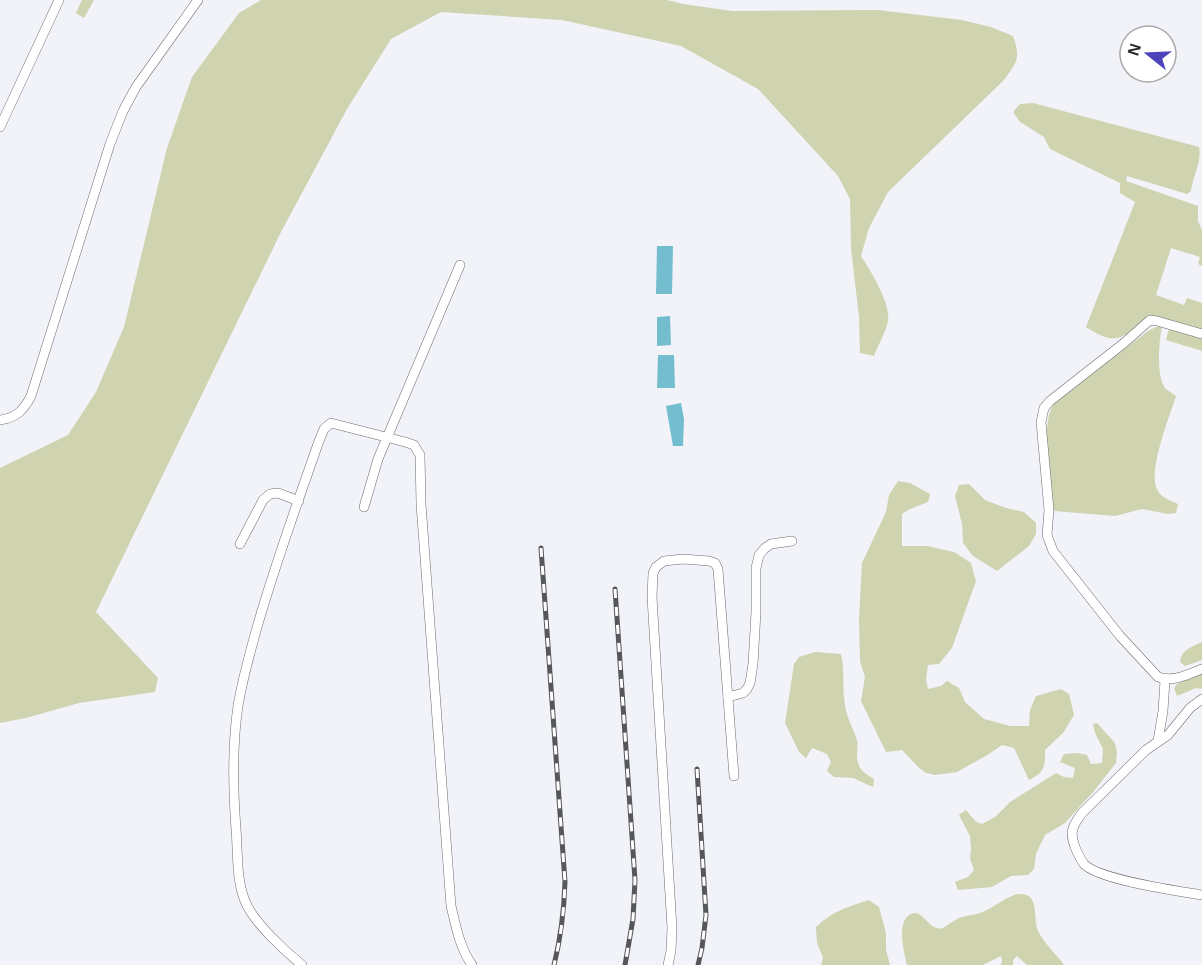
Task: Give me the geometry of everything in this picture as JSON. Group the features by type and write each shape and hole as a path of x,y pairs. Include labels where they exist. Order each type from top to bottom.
{"street":[{"path":"0,127 59,0"},
{"path":"0,420 18,414 31,396 110,144 123,111 136,87 198,0"},
{"path":"364,507 378,459 460,265"},
{"path":"1202,334 1150,321 1050,400 1044,408 1041,422 1049,510 1047,535 1053,550 1120,636 1158,677 1175,680 1202,669"},
{"path":"302,965 253,917 245,903 238,866 235,735 243,679 264,603 321,435 331,423 414,445 420,455 421,504 451,906 462,948 472,965"},
{"path":"240,544 263,500 270,494 278,493 299,501"},
{"path":"728,697 743,693 750,683 756,612 756,568 759,555 771,544 792,542"},
{"path":"668,965 672,928 652,597 653,573 656,567 664,561 683,559 709,561 718,569 734,776"},
{"path":"1158,741 1166,680"},
{"path":"1202,699 1190,708 1168,735 1146,750 1082,813 1074,824 1072,836 1076,850 1085,865 1101,873 1119,879 1202,895"}],"green space":[{"path":"82,0 94,0 84,18 76,13"},
{"path":"261,0 667,0 732,11 878,10 962,20 991,27 1013,36 1017,55 1015,64 1004,80 888,192 869,228 861,256 879,287 888,314 887,325 874,356 860,353 859,317 851,248 850,199 838,176 758,89 681,46 562,20 441,12 391,39 347,109 281,232 96,612 158,678 155,692 79,703 0,723 0,468 68,435 96,392 124,327 167,148 192,77 239,13"},
{"path":"1033,103 1199,147 1198,163 1191,191 1187,194 1127,176 1126,181 1198,206 1198,221 1202,230 1202,266 1198,264 1200,257 1171,248 1156,295 1184,305 1187,298 1202,303 1202,332 1148,315 1126,335 1119,338 1105,337 1086,327 1135,202 1120,193 1120,183 1050,149 1044,137 1020,122 1013,112 1020,104"},
{"path":"1162,326 1159,349 1160,375 1165,388 1176,396 1157,459 1155,483 1162,496 1178,504 1176,513 1168,514 1142,509 1115,516 1054,511 1047,441 1049,415 1053,405 1148,331"},
{"path":"1169,329 1202,339 1202,351 1166,340"},
{"path":"898,481 910,483 930,494 928,502 902,514 902,546 927,546 954,552 971,563 976,581 952,648 939,664 928,665 926,679 928,689 941,686 947,681 959,688 965,702 984,719 1010,726 1029,726 1030,710 1036,696 1061,689 1069,694 1074,715 1063,733 1045,750 1044,765 1041,771 1029,780 1014,748 1002,745 957,772 935,775 926,773 902,750 886,752 861,701 865,677 860,661 859,618 862,563 886,512 889,495"},
{"path":"969,484 985,500 1024,512 1036,523 1036,534 1029,546 997,571 973,556 963,543 962,524 955,496 959,485"},
{"path":"1202,642 1202,660 1185,666 1180,662 1185,651"},
{"path":"815,652 841,654 845,705 857,740 858,763 864,772 874,779 873,787 853,778 834,777 827,771 831,762 827,754 812,748 806,758 799,752 785,723 794,664 799,657"},
{"path":"1202,673 1202,689 1196,688 1177,696 1174,688 1177,684"},
{"path":"1097,723 1115,743 1116,763 1065,823 1045,835 1036,854 1034,869 1028,875 1011,876 992,887 958,890 955,882 968,877 974,870 970,859 970,836 959,815 966,810 976,822 982,824 995,817 1010,802 1056,773 1073,778 1075,768 1060,762 1064,754 1087,755 1091,764 1102,763 1103,749 1093,724"},
{"path":"1018,894 1031,898 1038,931 1064,965 1027,965 1017,956 1013,960 1013,965 1001,965 1001,956 983,965 907,965 902,932 908,916 913,913 917,914 933,927 943,928 959,918 982,912"},
{"path":"869,900 879,907 886,933 886,950 890,965 821,965 823,957 817,943 816,927 834,913"}],"water":[{"path":"657,246 673,246 672,294 656,294"},
{"path":"670,316 671,345 657,346 657,317"},
{"path":"658,355 674,355 675,388 657,388"},
{"path":"681,403 684,419 683,446 673,446 666,406"}],"railway":[{"path":"541,548 565,882 562,924 554,965"},
{"path":"615,589 635,880 633,919 625,965"},
{"path":"697,769 706,915 698,965"}]}
